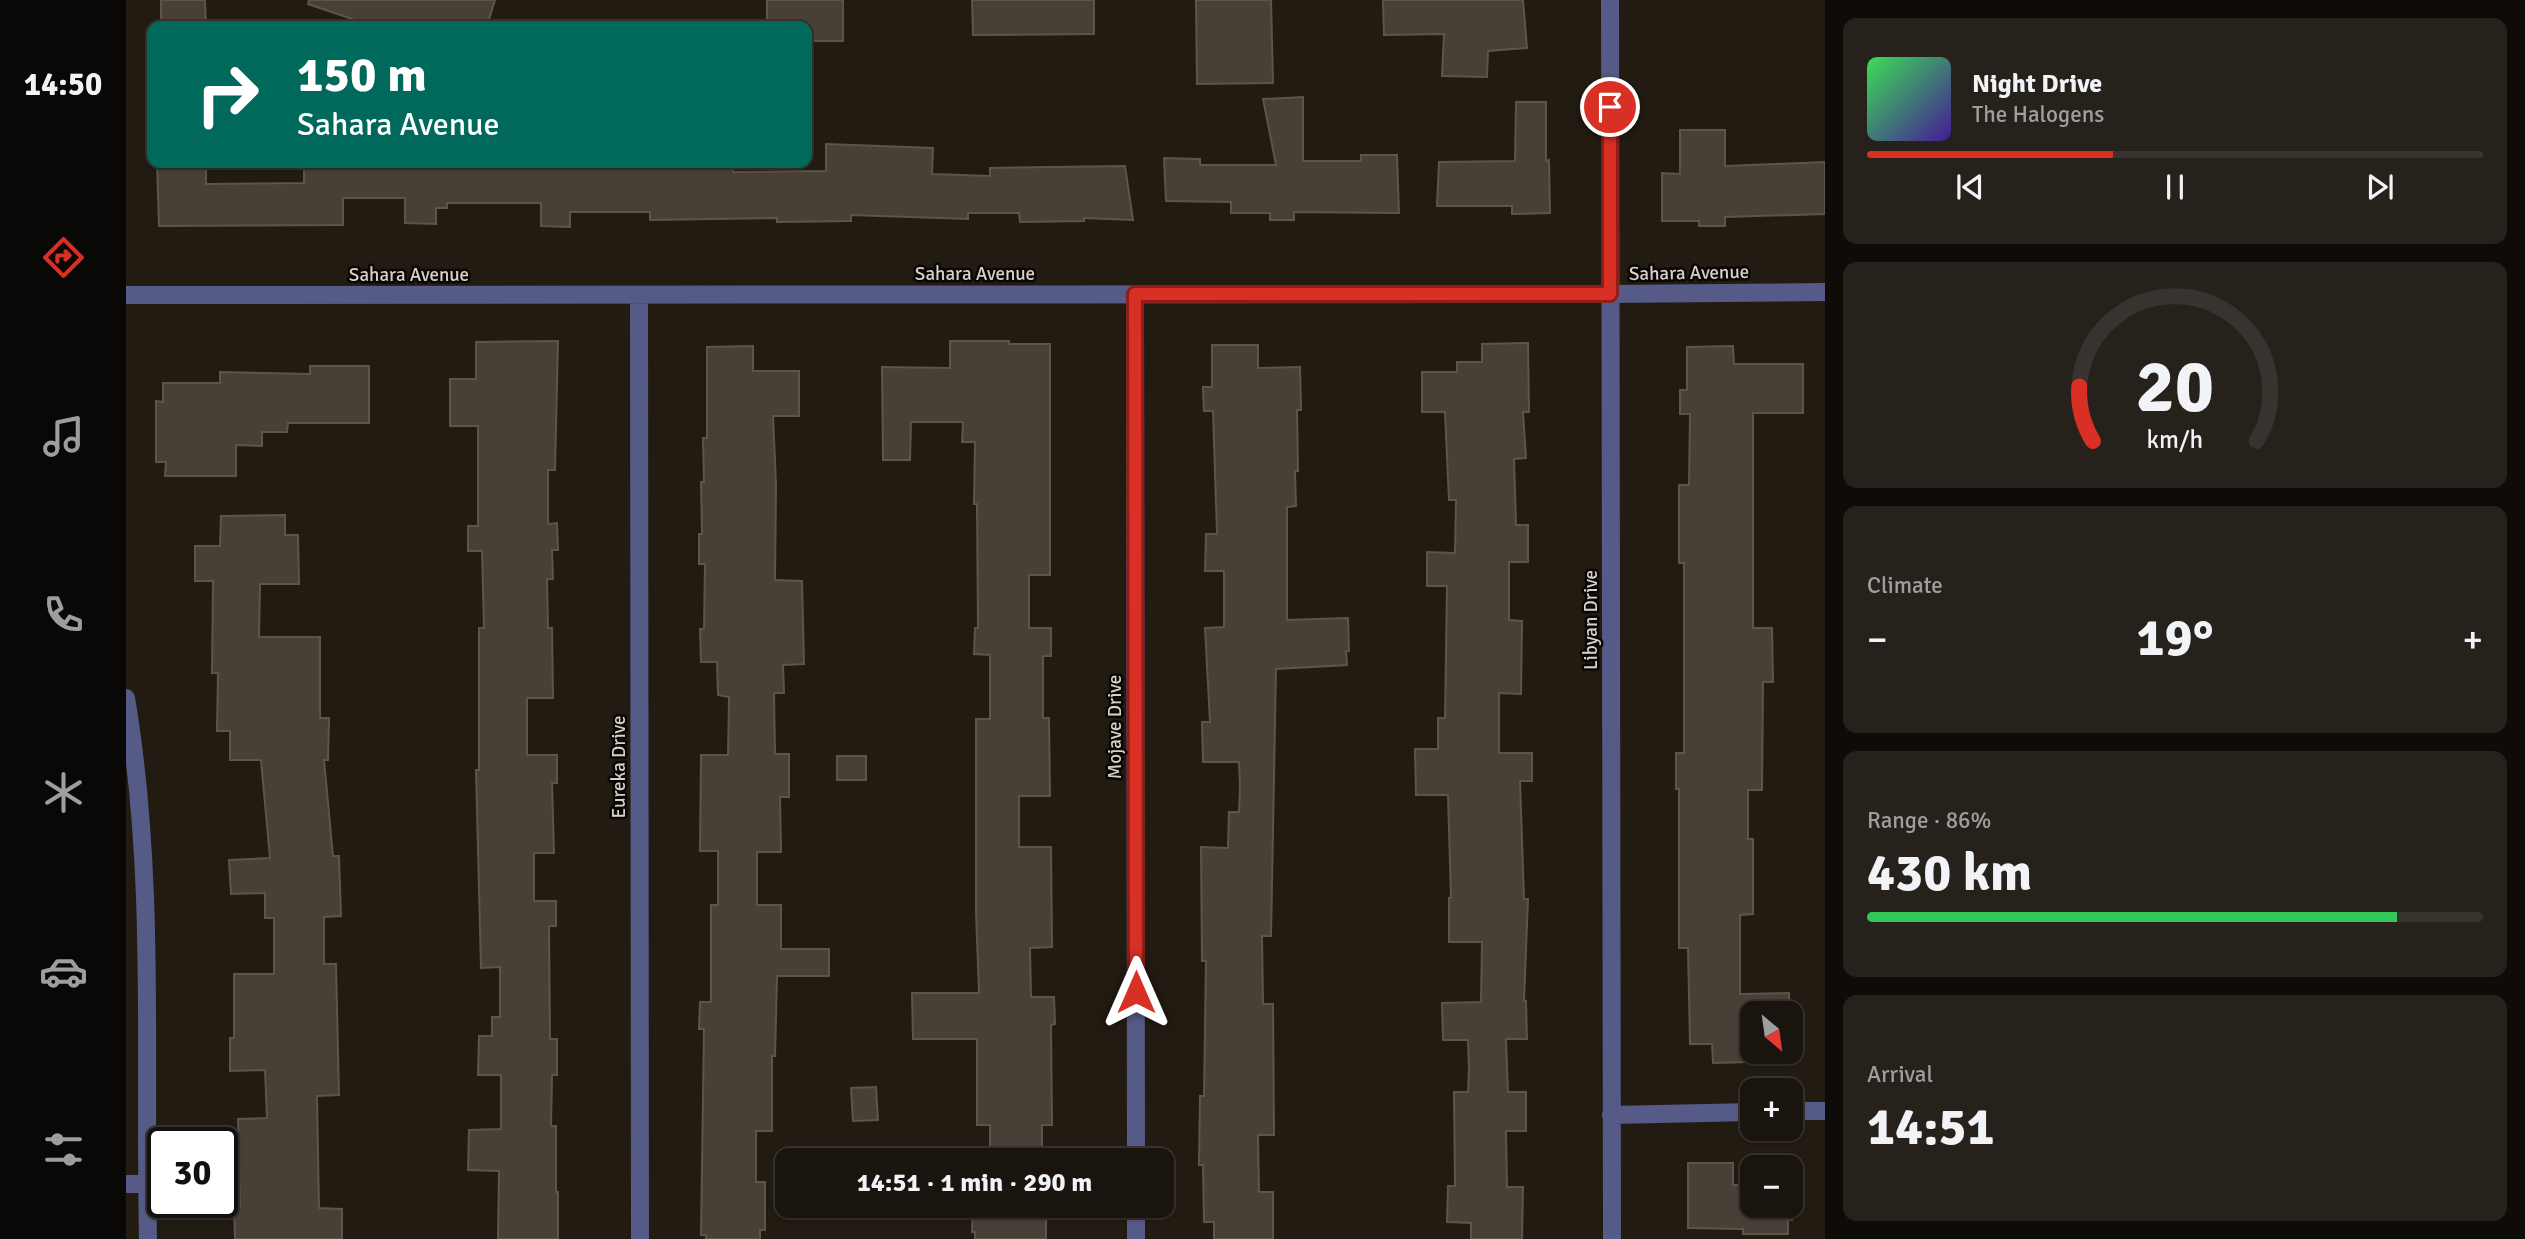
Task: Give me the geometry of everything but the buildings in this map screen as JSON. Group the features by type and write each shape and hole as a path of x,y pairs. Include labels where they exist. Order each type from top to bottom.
{"street":[{"name":"Libyan Drive","path":"1610,0 1612,1239"},
{"name":"Sahara Avenue","path":"126,295 1825,292"},
{"name":"Mojave Drive","path":"1135,294 1136,1148"},
{"name":"Eureka Drive","path":"639,295 640,1239"},
{"path":"126,698 139,792 144,860 147,1184 126,1184"},
{"path":"1803,1111 1825,1111"},
{"path":"1611,1115 1740,1112"},
{"path":"148,1218 148,1239"},
{"path":"1136,1218 1136,1239"}],"route":[{"path":"1136,992 1135,294 1610,294 1610,107"}]}
